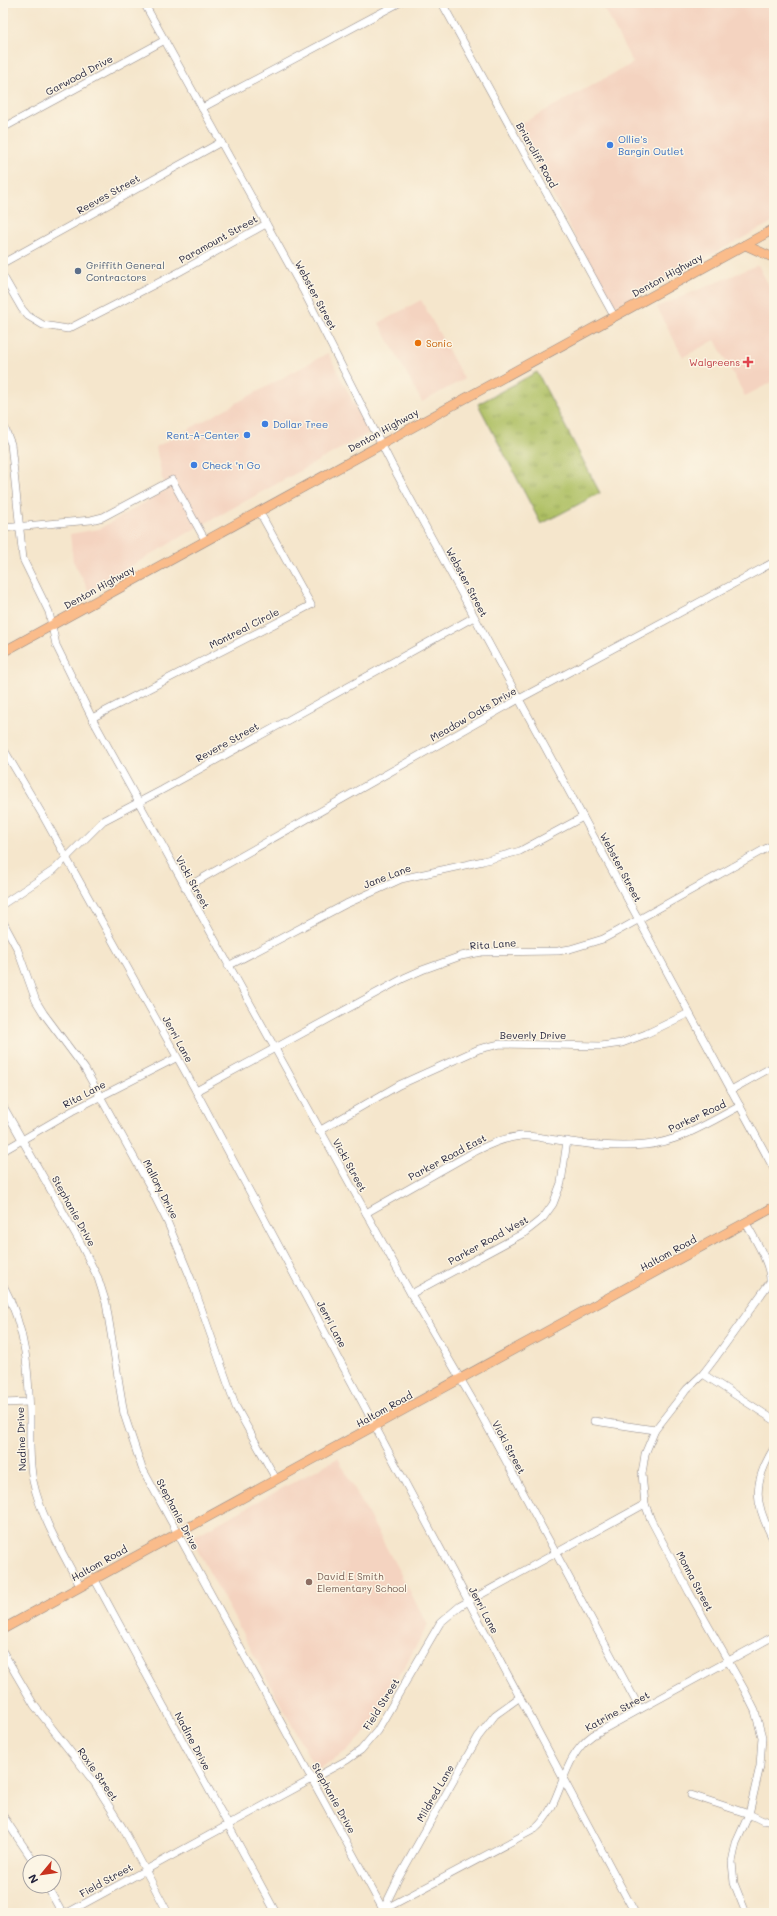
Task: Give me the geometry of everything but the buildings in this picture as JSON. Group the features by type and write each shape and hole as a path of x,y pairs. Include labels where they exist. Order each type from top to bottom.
{"main road":[{"name":"Denton Highway","path":"3,652 774,229"},
{"path":"745,245 774,258"},
{"name":"Haltom Road","path":"3,1629 774,1207"}],"street":[{"name":"Webster Street","path":"144,3 309,301 392,465 774,1169"},
{"path":"202,108 399,3"},
{"name":"Briarcliff Road","path":"442,3 614,316"},
{"name":"Garwood Drive","path":"3,128 165,40"},
{"name":"Reeves Street","path":"3,263 221,142"},
{"name":"Paramount Street","path":"3,276 22,309 28,316 43,325 68,329 179,272 266,224"},
{"name":"Vicki Street","path":"3,424 12,444 23,559 48,612 56,645 92,718 410,1294 460,1379 640,1709"},
{"path":"3,528 91,520 103,517 172,480 205,540"},
{"name":"Montreal Circle","path":"92,718 311,605 259,511"},
{"name":"Meadow Oaks Drive","path":"185,888 519,699 774,562"},
{"name":"Revere Street","path":"3,904 54,870 103,821 474,617"},
{"name":"Jerri Lane","path":"3,748 67,858 176,1058 196,1091 468,1602 636,1913"},
{"name":"Jane Lane","path":"228,966 346,904 401,879 483,861 520,850 583,817"},
{"name":"Rita Lane","path":"196,1091 404,978 461,956 482,952 570,949 603,939 774,844"},
{"name":"Mallory Drive","path":"3,922 17,948 36,1001 85,1070 148,1183 167,1221 191,1279 236,1407 276,1479"},
{"name":"Beverly Drive","path":"320,1131 399,1085 478,1049 500,1044 601,1046 622,1043 646,1034 689,1013"},
{"name":"Rita Lane","path":"3,1151 99,1097 176,1058"},
{"name":"Parker Road","path":"731,1090 774,1066"},
{"name":"Stephanie Drive","path":"3,1106 79,1240 98,1278 106,1303 127,1427 142,1468 384,1912"},
{"name":"Parker Road","path":"566,1142 612,1147 646,1145 668,1140 691,1132 740,1106"},
{"name":"Parker Road East","path":"366,1213 489,1144 506,1138 522,1136 566,1142"},
{"name":"Parker Road West","path":"410,1294 524,1233 543,1218 553,1204 561,1183 566,1142"},
{"path":"746,1223 764,1258 772,1286"},
{"name":"Nadine Drive","path":"3,1284 18,1317 23,1333 29,1402 33,1480 40,1504 51,1530 80,1586"},
{"name":"Monna Street","path":"746,1913 734,1883 732,1862 736,1843 749,1814 760,1766 762,1737 755,1711 689,1592 645,1504 642,1474 646,1454 655,1430 687,1389 703,1374 772,1286"},
{"path":"703,1374 774,1420"},
{"path":"3,1403 29,1402"},
{"path":"594,1421 655,1430"},
{"path":"774,1448 765,1463 760,1476 758,1498 760,1512 774,1541"},
{"name":"Field Street","path":"67,1913 347,1760 361,1750 377,1731 440,1623 460,1606 645,1504"},
{"name":"Nadine Drive","path":"94,1578 276,1913"},
{"name":"Katrine Street","path":"384,1912 535,1829 550,1811 563,1777 575,1752 585,1740 774,1636"},
{"name":"Roxie Street","path":"3,1652 34,1705 94,1782 124,1830 168,1913"},
{"name":"Mildred Lane","path":"384,1912 398,1879 478,1737 495,1715 520,1697"},
{"path":"691,1795 749,1814 763,1821 774,1820"},
{"path":"3,1816 29,1854"},
{"path":"51,1894 62,1913"}],"shaded area":[{"path":"601,3 771,3 774,9 774,221 619,305 614,305 611,303 515,127 633,63"},
{"path":"758,265 774,295 774,381 745,396 715,340 683,357 657,307"},
{"path":"421,300 464,379 422,402 379,323"},
{"path":"328,353 369,433 191,531 89,591 73,561 70,534 99,529 168,489 162,478 156,447"},
{"name":"David E Smith Elementary School","path":"338,1458 428,1625 370,1727 353,1746 316,1770 191,1538"}],"green space":[{"path":"537,372 600,493 541,524 478,404"}],"place":[{"name":"Ollie's Bargin Outlet","path":"610,145"},
{"name":"Griffith General Contractors","path":"78,271"},
{"name":"Sonic","path":"418,343"},
{"name":"Walgreens","path":"748,362"},
{"name":"Dollar Tree","path":"265,424"},
{"name":"Rent-A-Center","path":"247,435"},
{"name":"Check ’n Go","path":"194,465"},
{"name":"David E Smith Elementary School","path":"309,1582"}]}
